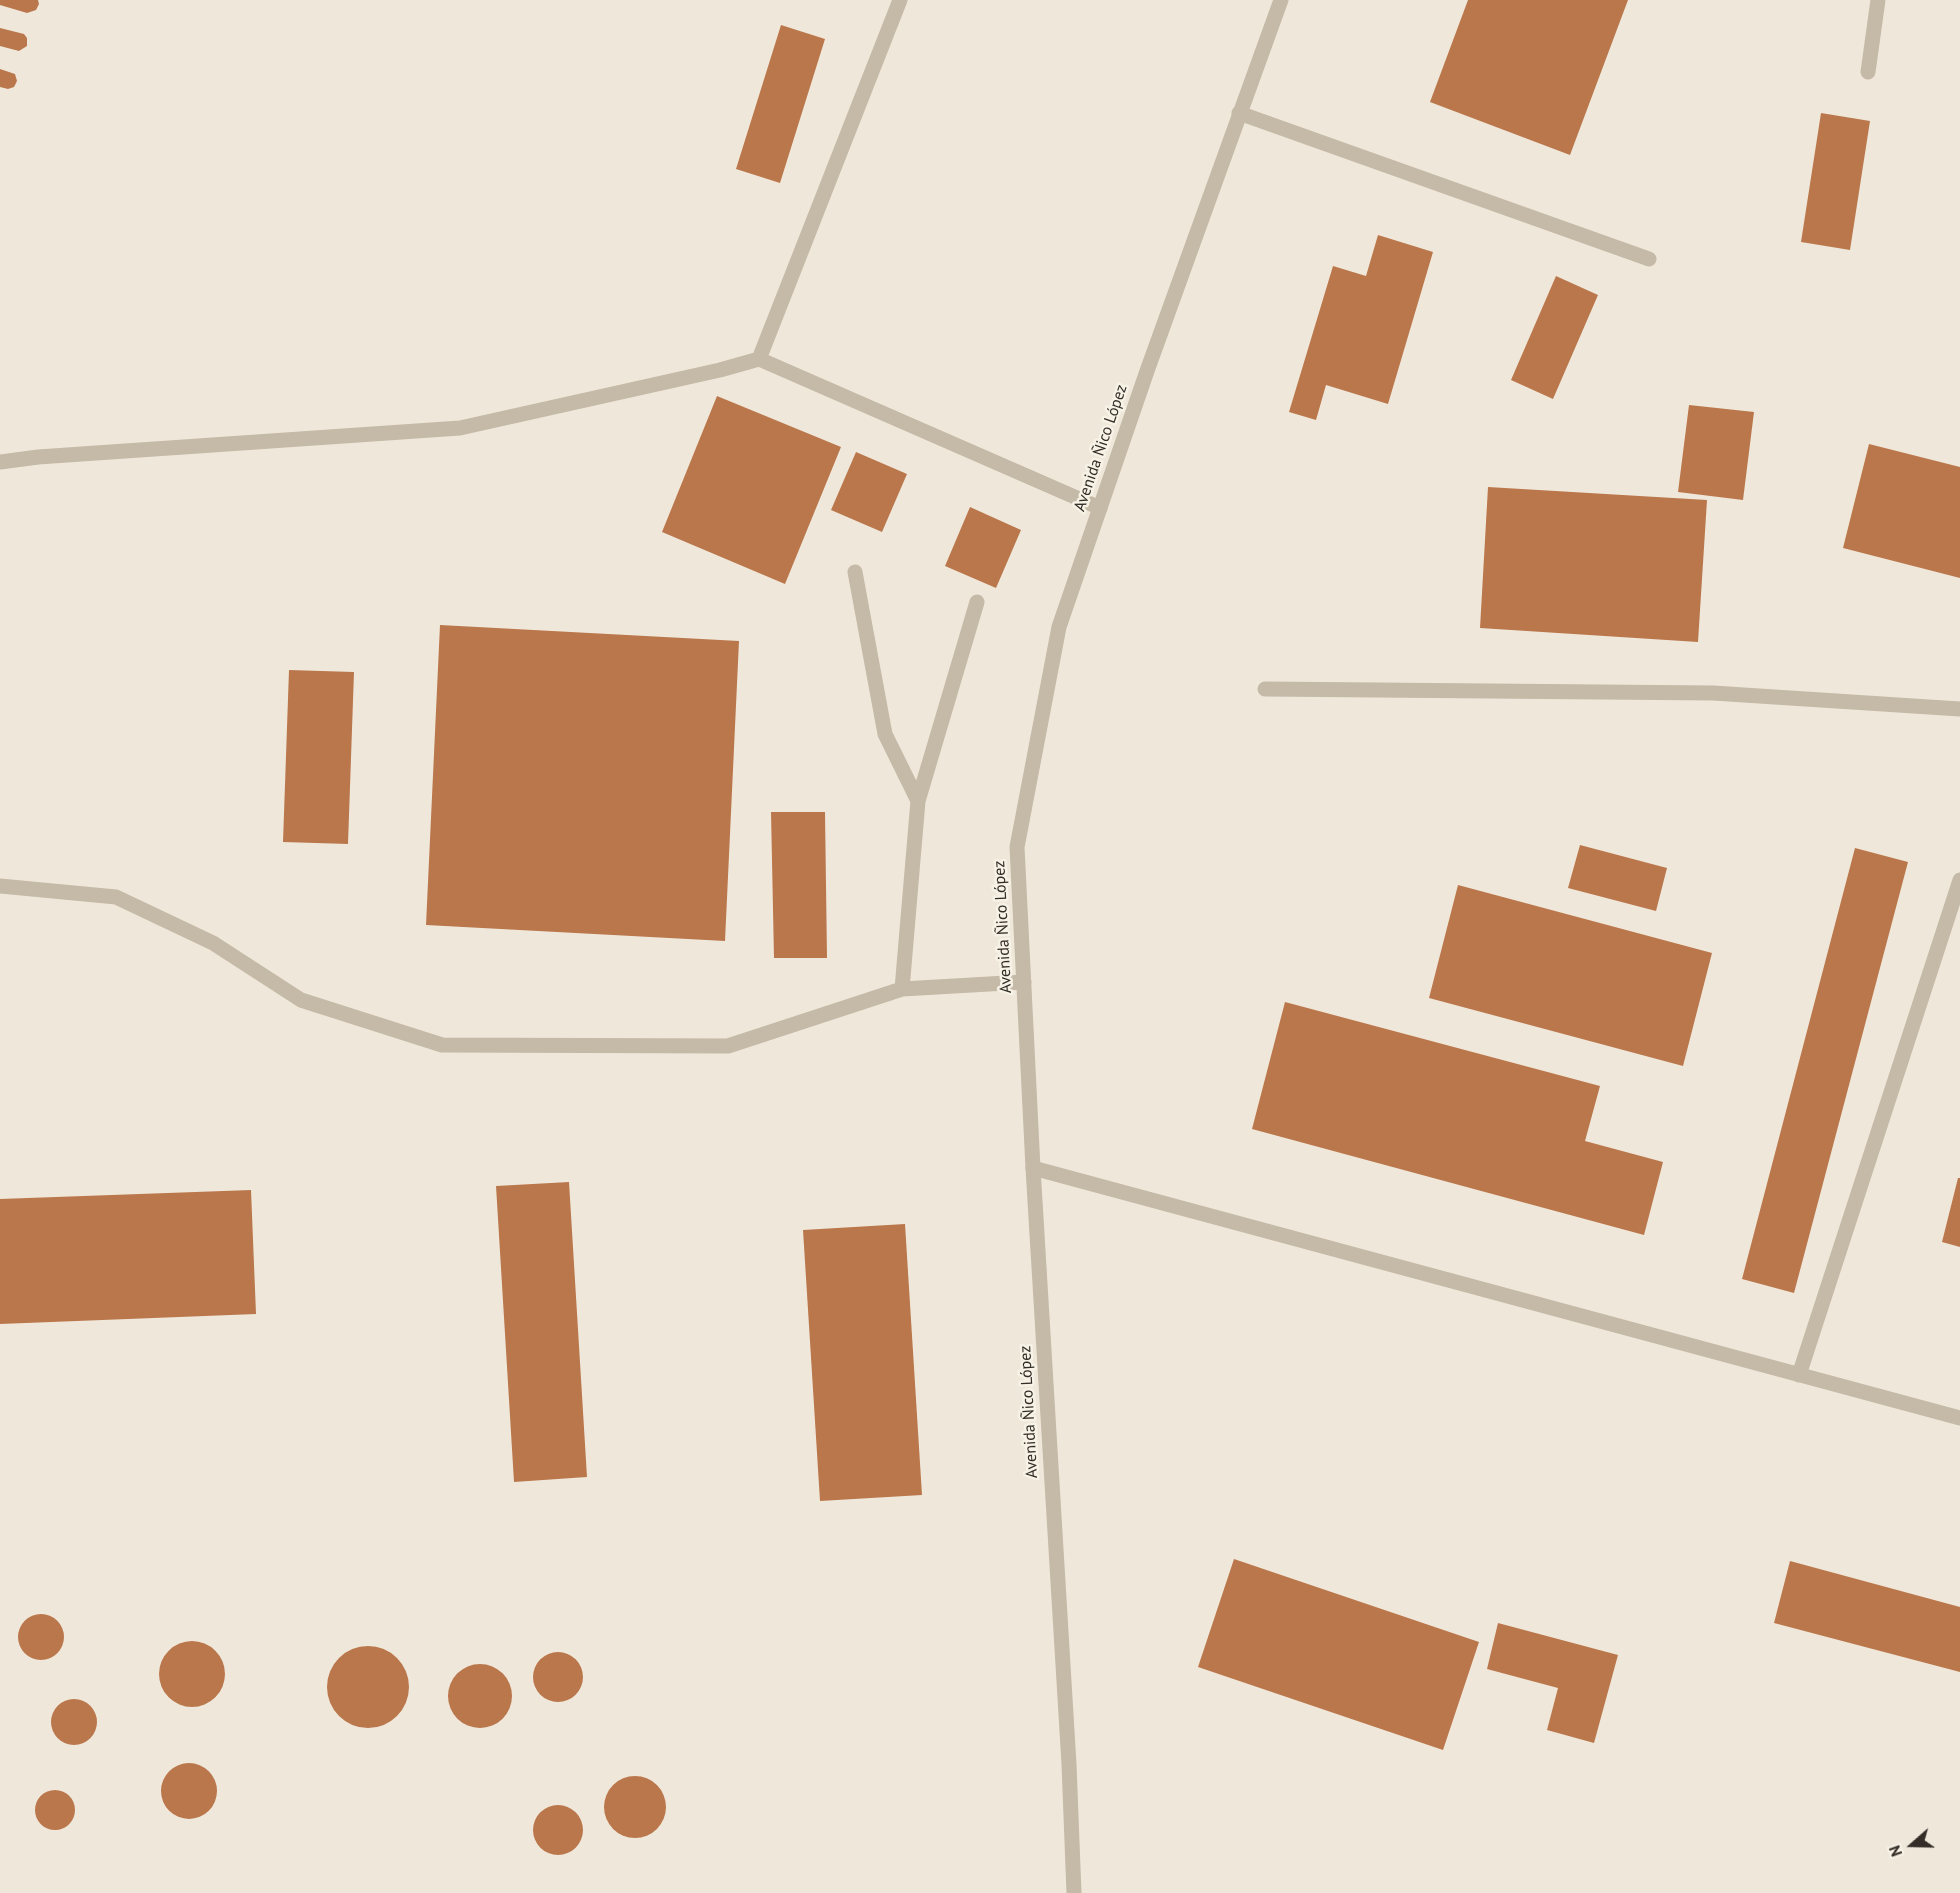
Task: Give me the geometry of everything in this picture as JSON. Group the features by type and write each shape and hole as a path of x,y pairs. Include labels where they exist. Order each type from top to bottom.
{"street":[{"path":"759,359 900,0"},
{"name":"Avenida Ñico López","path":"1074,1893 1069,1764 1032,1168 1017,847 1059,627 1147,371 1281,0"},
{"path":"1868,72 1878,0"},
{"path":"1239,113 1649,259"},
{"path":"0,462 38,457 460,428 720,370 759,359 1100,508"},
{"path":"855,572 885,734 918,801"},
{"path":"902,989 918,801 977,602"},
{"path":"1265,689 1713,693 1960,709"},
{"path":"1799,1375 1960,880"},
{"path":"0,886 116,897 213,943 301,1000 442,1045 728,1046 902,989 1024,982"},
{"path":"1032,1168 1960,1418"}],"building":[{"path":"0,0 38,0 39,4 36,10 27,13 0,5"},
{"path":"1468,0 1628,0 1570,155 1430,102"},
{"path":"781,25 825,39 780,183 736,169"},
{"path":"0,28 24,34 27,38 27,46 19,51 0,46"},
{"path":"0,69 15,74 17,81 14,87 8,89 0,87"},
{"path":"1821,113 1870,121 1850,250 1801,242"},
{"path":"1378,235 1433,252 1388,404 1326,385 1316,420 1289,412 1333,266 1366,276"},
{"path":"1556,276 1598,295 1553,399 1511,380"},
{"path":"717,396 841,447 785,584 662,532"},
{"path":"1689,405 1754,412 1743,500 1678,492"},
{"path":"1869,444 1960,467 1960,578 1843,548"},
{"path":"856,452 907,474 882,532 831,510"},
{"path":"1488,487 1707,500 1698,642 1480,628"},
{"path":"970,507 1021,530 996,588 945,566"},
{"path":"440,625 739,641 725,941 426,925"},
{"path":"289,670 354,672 348,844 283,842"},
{"path":"771,812 825,812 827,958 774,958"},
{"path":"1580,845 1667,868 1656,911 1568,888"},
{"path":"1855,848 1908,862 1794,1293 1742,1279"},
{"path":"1458,885 1712,953 1683,1066 1429,998"},
{"path":"1285,1002 1600,1086 1585,1141 1663,1162 1644,1235 1252,1129"},
{"path":"1958,1178 1960,1178 1960,1247 1942,1242"},
{"path":"569,1182 587,1477 514,1482 496,1186"},
{"path":"251,1190 256,1314 0,1324 0,1199"},
{"path":"905,1224 922,1495 820,1501 803,1230"},
{"path":"1234,1559 1479,1642 1443,1750 1198,1667"},
{"path":"1790,1561 1960,1607 1960,1672 1774,1623"},
{"path":"41,1614 57,1621 64,1637 57,1653 41,1660 25,1653 18,1637 25,1621"},
{"path":"1498,1623 1618,1655 1594,1743 1547,1730 1558,1688 1487,1669"},
{"path":"192,1641 204,1644 215,1651 222,1662 225,1674 222,1686 215,1697 204,1704 192,1707 180,1704 169,1697 162,1686 159,1674 162,1662 169,1651 180,1644"},
{"path":"360,1646 376,1646 391,1653 402,1664 409,1679 406,1703 397,1716 376,1728 360,1728 345,1721 334,1710 327,1695 327,1679 334,1664 345,1653"},
{"path":"553,1652 563,1652 576,1659 583,1672 583,1682 576,1695 563,1702 553,1702 544,1698 537,1691 533,1682 533,1672 537,1663 544,1656"},
{"path":"474,1664 486,1664 503,1673 510,1684 512,1696 510,1708 503,1719 486,1728 474,1728 462,1723 453,1714 448,1702 448,1690 453,1678 462,1669"},
{"path":"74,1699 90,1706 97,1722 90,1738 74,1745 58,1738 51,1722 58,1706"},
{"path":"183,1763 195,1763 205,1767 213,1775 217,1791 213,1807 205,1815 195,1819 183,1819 173,1815 165,1807 161,1797 161,1785 165,1775 173,1767"},
{"path":"629,1776 641,1776 657,1785 664,1795 666,1807 664,1819 657,1829 641,1838 629,1838 618,1833 609,1824 604,1813 604,1801 609,1790 618,1781"},
{"path":"55,1790 69,1796 75,1810 69,1824 55,1830 41,1824 35,1810 41,1796"},
{"path":"558,1805 567,1807 578,1816 583,1830 581,1839 572,1850 558,1855 549,1853 538,1844 533,1830 535,1821 544,1810"}]}
